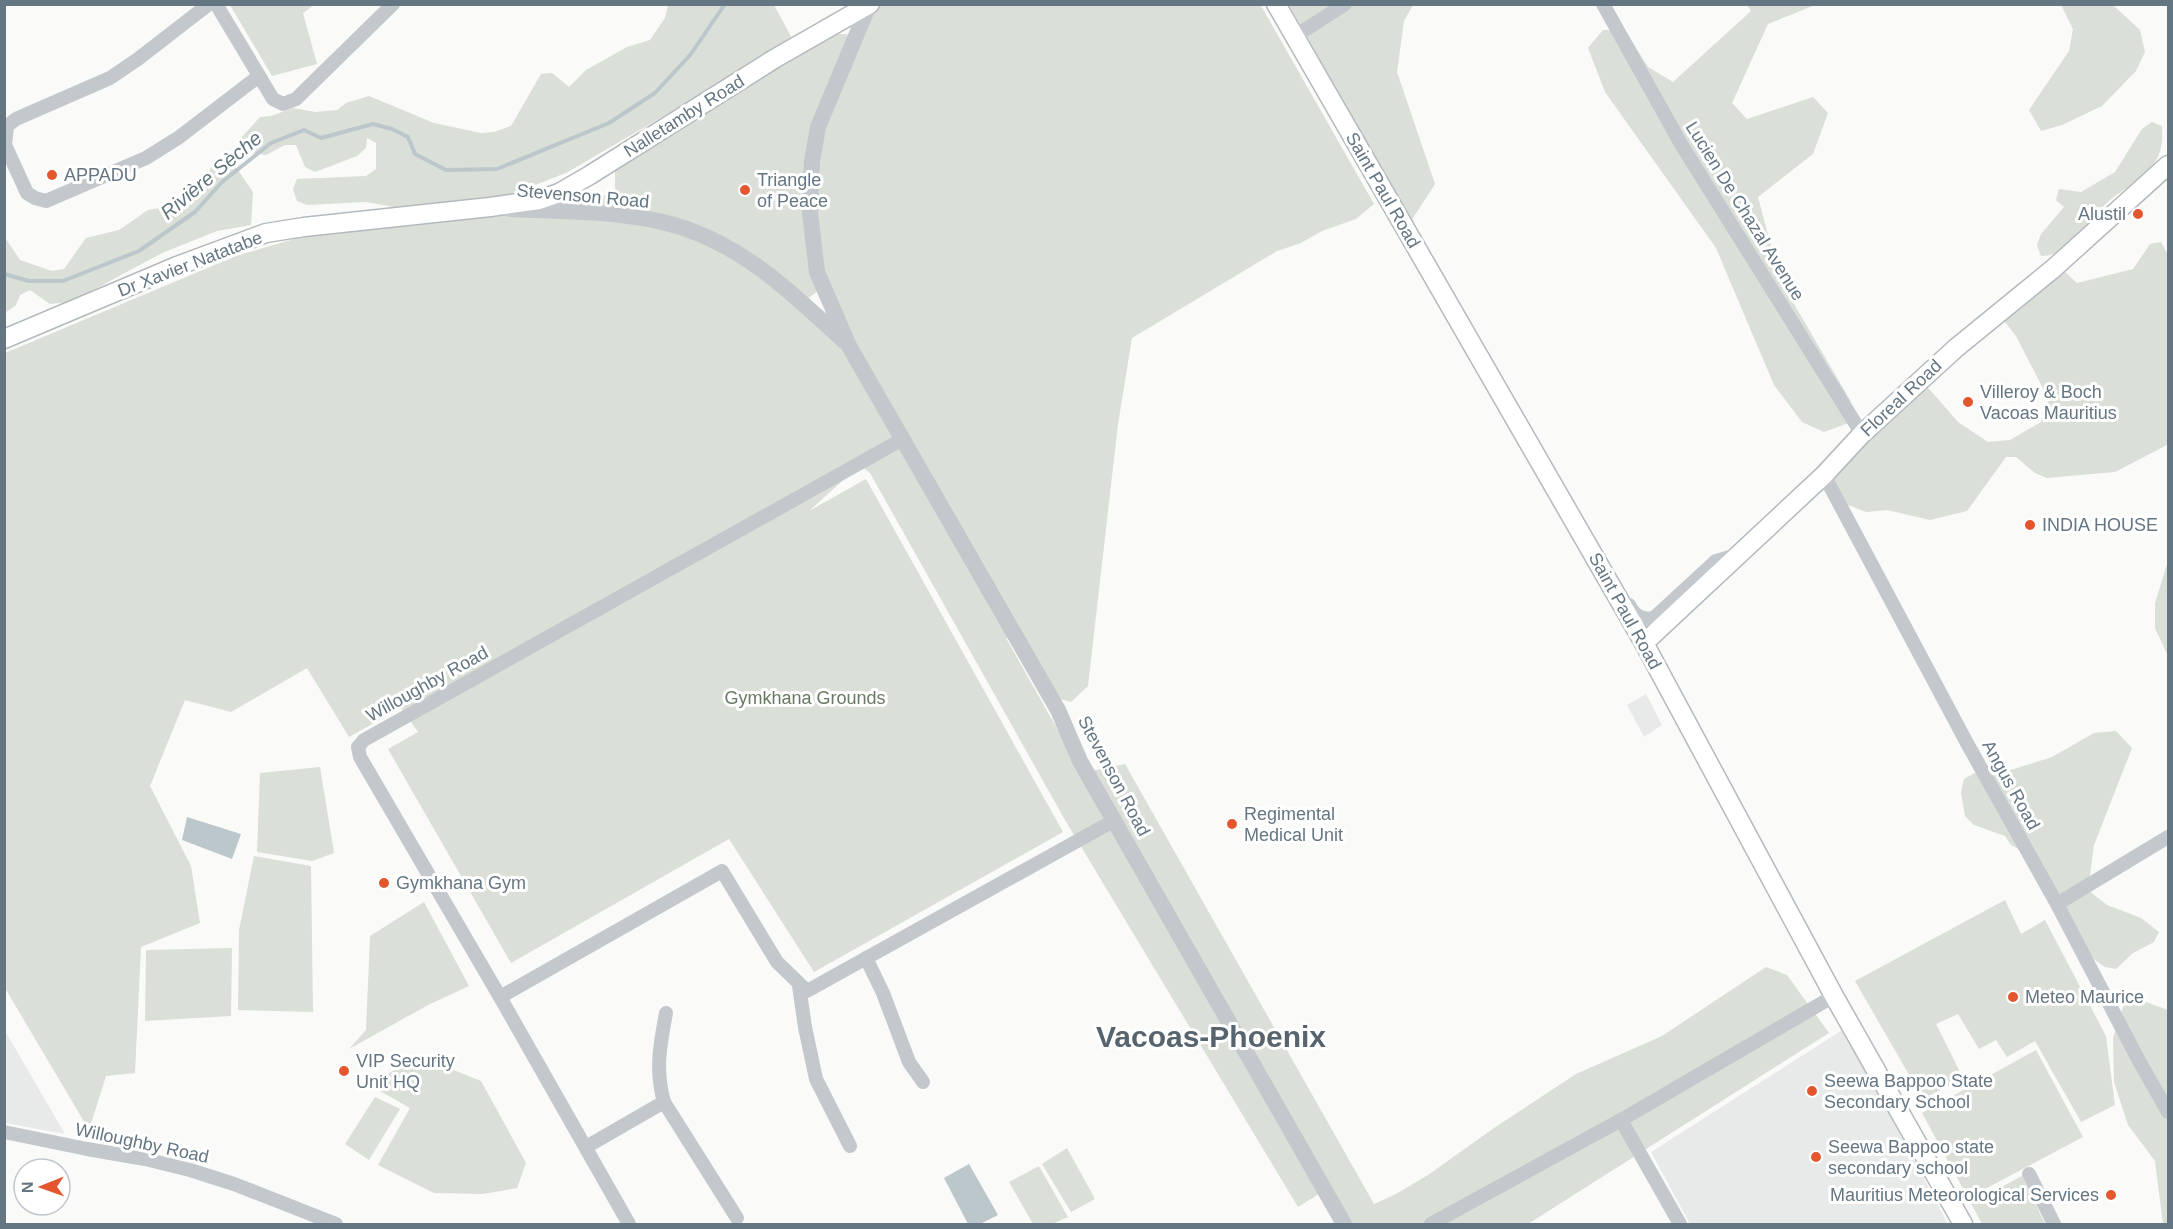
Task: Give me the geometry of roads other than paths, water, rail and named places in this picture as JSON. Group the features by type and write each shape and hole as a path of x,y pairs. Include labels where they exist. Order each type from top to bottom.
{"main road":[{"name":"Saint Paul Road","path":"1276,4 1644,643 1834,996 1963,1224"},
{"name":"Nalletamby Road","path":"490,207 540,200 559,193 774,59 869,5"},
{"name":"Floreal Road","path":"1644,643 1824,475 1862,434 1956,348 2054,268 2169,165"},
{"name":"Dr Xavier Natatabe","path":"4,339 187,262 266,233 490,207"}],"street":[{"path":"209,4 110,78 16,119 7,126 5,145 27,193 46,201 146,158 178,138 259,76"},
{"path":"216,4 273,99 283,104 296,99 393,4"},
{"path":"1294,37 1345,4"},
{"name":"Lucien De Chazal Avenue","path":"1603,4 1681,144 1862,434"},
{"name":"Stevenson Road","path":"869,5 818,127 812,161 810,213 817,272 849,346 901,440 1058,710 1080,761 1344,1224"},
{"name":"Stevenson Road","path":"490,207 640,218 691,230 735,251 780,282 849,346"},
{"name":"Willoughby Road","path":"629,1224 500,996 360,758 358,747 364,740 901,440"},
{"name":"Angus Road","path":"1824,475 1968,745 2057,904 2138,1059 2169,1112"},
{"path":"1594,555 1607,566 1633,612 1640,618 1646,619 1660,614 1716,561 1738,554"},
{"path":"500,996 722,871 777,962 799,986 807,991 1114,820"},
{"path":"2057,904 2169,837"},
{"path":"866,958 883,993 909,1062 923,1082"},
{"path":"799,986 816,1078 850,1146"},
{"path":"1431,1224 1621,1120 1834,996"},
{"path":"666,1013 660,1047 658,1083 664,1102 737,1218"},
{"path":"586,1147 664,1102"},
{"path":"1621,1120 1680,1224"},
{"name":"Willoughby Road","path":"4,1132 190,1170 234,1184 336,1224"},
{"path":"2029,1174 2054,1224"}],"waterway":[{"name":"Rivière Sèche","path":"4,274 29,281 63,281 139,251 195,212 222,182 271,143 304,130 321,138 373,124 392,129 408,137 415,154 446,170 497,169 609,123 655,93 691,54 725,4"}],"place":[{"name":"APPADU","path":"52,175"},
{"name":"Triangle of Peace","path":"745,190"},
{"name":"Alustil","path":"2138,214"},
{"name":"Villeroy & Boch Vacoas Mauritius","path":"1968,402"},
{"name":"INDIA HOUSE","path":"2030,525"},
{"name":"Regimental Medical Unit","path":"1232,824"},
{"name":"Gymkhana Gym","path":"384,883"},
{"name":"Meteo Maurice","path":"2013,997"},
{"name":"VIP Security Unit HQ","path":"344,1071"},
{"name":"Seewa Bappoo State Secondary School","path":"1812,1091"},
{"name":"Seewa Bappoo state secondary school","path":"1816,1157"},
{"name":"Mauritius Meteorological Services","path":"2111,1195"}],"district":[{"name":"Vacoas-Phoenix","path":"1211,1037"}],"park label":[{"name":"Gymkhana Grounds","path":"805,698"}]}
